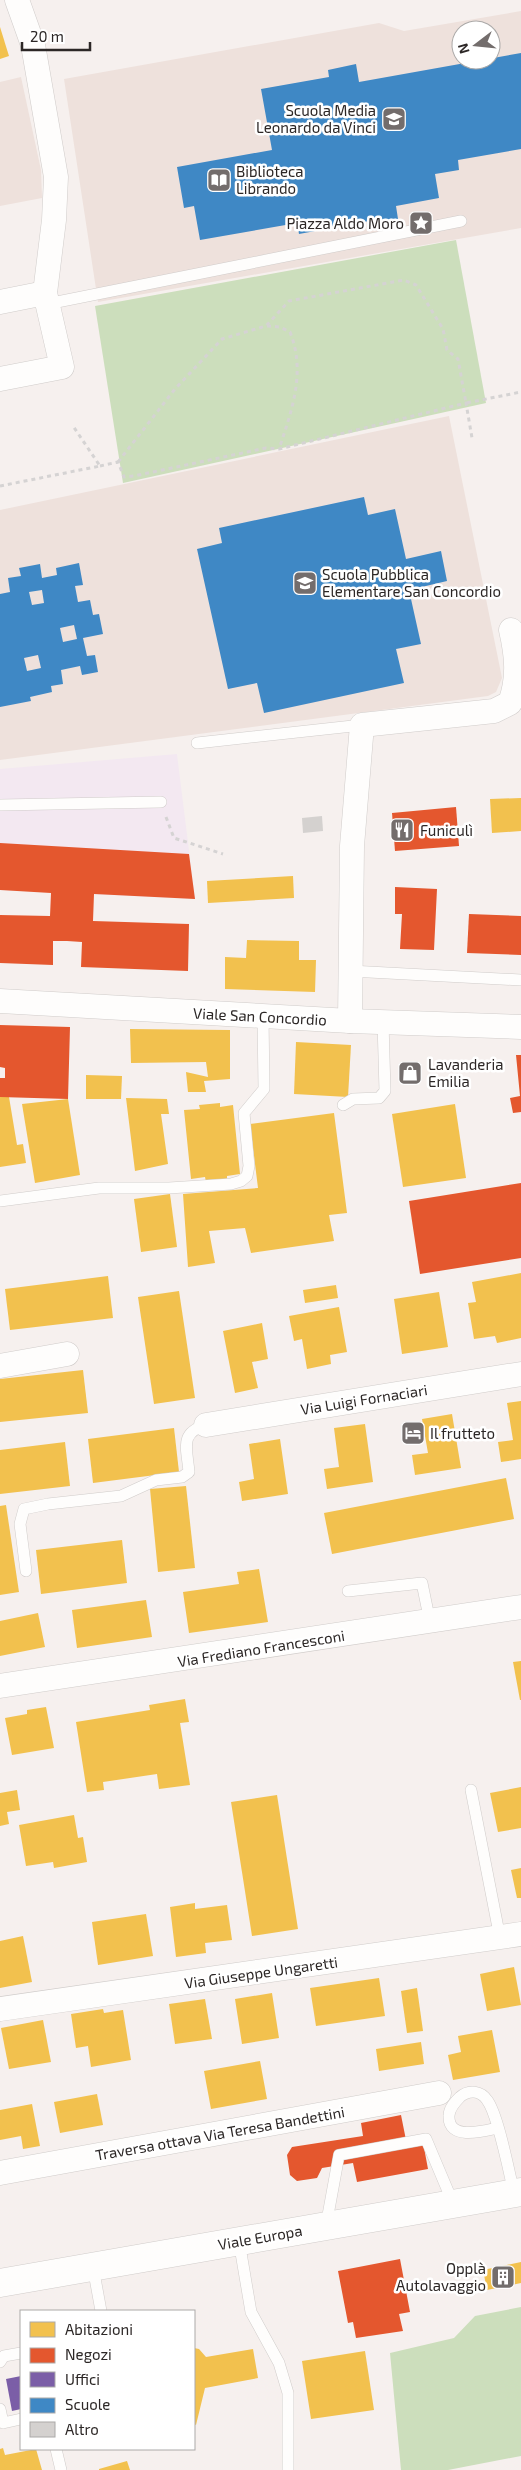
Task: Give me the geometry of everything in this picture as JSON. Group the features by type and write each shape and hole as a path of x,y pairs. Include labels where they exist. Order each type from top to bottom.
{"main road":[{"name":"Viale Europa","path":"0,2283 518,2192"}],"street":[{"path":"0,379 62,367 46,298 54,220 56,176 33,45 17,0"},
{"path":"0,302 46,298"},
{"path":"350,1021 352,846 362,725 494,711 510,703 516,685 516,652 511,630"},
{"name":"Viale San Concordio","path":"0,1001 350,1021 521,1026"},
{"path":"0,1366 67,1354"},
{"name":"Via Luigi Fornaciari","path":"206,1425 521,1374"},
{"name":"Via Frediano Francesconi","path":"0,1686 521,1608"},
{"name":"Via Giuseppe Ungaretti","path":"0,2009 510,1936"},
{"name":"Traversa ottava Via Teresa Bandettini","path":"0,2173 439,2093"}],"lane":[{"path":"46,298 461,222"},
{"path":"197,743 362,725"},
{"path":"0,806 161,802"},
{"path":"350,971 521,980"},
{"path":"0,1201 99,1188 169,1188 231,1184 241,1181 247,1176 249,1166 244,1113 264,1089 263,1016"},
{"path":"343,1105 353,1099 379,1098 385,1091 383,1022"},
{"path":"26,1571 20,1524 24,1509 48,1504 121,1496 156,1480 182,1477 189,1472 187,1438 192,1429 206,1425"},
{"path":"348,1591 422,1582 430,1622"},
{"path":"471,1790 510,1936"},
{"path":"497,2128 473,2134 456,2129 450,2123 449,2115 453,2104 469,2092 482,2095 492,2108 518,2192"},
{"path":"326,2226 339,2155 426,2139 453,2203"},
{"path":"239,2240 251,2312 279,2363 288,2393 288,2470"},
{"path":"93,2266 101,2310"},
{"path":"0,2362 4,2356 20,2353"},
{"path":"0,2409 2,2423 20,2419"},
{"path":"56,2450 62,2470"}],"path":[{"path":"266,326 289,301 404,280 416,285 443,329 447,350 458,359 472,438"},
{"path":"0,486 118,462 175,389 222,339 266,326 280,326 290,332 296,346 299,373 292,409 279,449"},
{"path":"118,462 124,477 134,476 266,448 279,449 466,403 521,392"},
{"path":"73,426 100,466"},
{"path":"161,802 174,838 223,854"}],"shaded area":[{"path":"521,11 521,228 98,302 64,79 379,23 404,31 451,23 451,70 501,70 501,20 468,20"},
{"path":"21,77 41,170 42,198 0,206 0,82"},
{"name":"Scuola Pubblica Elementare San Concordio","path":"449,416 502,678 496,692 488,696 0,760 0,510"},
{"path":"177,754 195,899 0,890 0,769"}],"green space":[{"path":"456,240 486,403 123,483 95,306"},
{"path":"521,2307 521,2456 448,2470 401,2470 390,2353 454,2338 475,2316"}],"building: Abitazioni":[{"path":"0,27 9,56 0,59"},
{"path":"521,798 521,831 492,833 490,799"},
{"path":"293,876 294,898 208,903 207,881"},
{"path":"247,940 299,941 299,960 316,960 315,992 225,989 225,957 246,958"},
{"path":"130,1029 230,1030 230,1079 204,1081 206,1092 188,1092 186,1072 208,1077 206,1062 131,1063"},
{"path":"296,1042 351,1045 348,1097 294,1094"},
{"path":"86,1075 122,1076 121,1099 86,1099"},
{"path":"0,1097 9,1097 17,1145 23,1144 26,1163 0,1167"},
{"path":"126,1098 167,1099 169,1114 161,1114 168,1164 135,1171"},
{"path":"68,1099 80,1175 35,1183 22,1104"},
{"path":"220,1103 220,1107 233,1105 240,1174 227,1176 227,1179 206,1182 205,1177 191,1179 184,1110 200,1109 199,1105"},
{"path":"455,1104 466,1178 403,1187 392,1114"},
{"path":"334,1113 347,1213 329,1215 334,1241 251,1253 245,1228 209,1231 215,1263 188,1267 183,1194 258,1188 250,1124"},
{"path":"170,1194 177,1247 141,1252 134,1199"},
{"path":"521,1273 521,1338 497,1343 495,1336 474,1339 468,1303 476,1302 472,1282"},
{"path":"108,1276 113,1318 10,1330 5,1289"},
{"path":"336,1285 338,1298 305,1303 303,1290"},
{"path":"179,1291 195,1398 154,1404 138,1297"},
{"path":"439,1292 448,1347 402,1354 394,1299"},
{"path":"339,1307 347,1352 330,1355 331,1364 307,1369 302,1339 294,1341 289,1316"},
{"path":"262,1323 268,1359 252,1362 258,1388 235,1393 223,1331"},
{"path":"83,1370 88,1413 0,1422 0,1379"},
{"path":"521,1401 521,1459 501,1462 498,1442 513,1440 507,1403"},
{"path":"452,1414 461,1468 415,1475 412,1455 428,1453 422,1419"},
{"path":"365,1424 373,1482 327,1489 324,1469 339,1467 334,1428"},
{"path":"174,1428 179,1472 93,1483 88,1439"},
{"path":"280,1439 288,1494 242,1501 239,1482 254,1479 249,1444"},
{"path":"65,1442 70,1486 0,1494 0,1450"},
{"path":"506,1478 514,1519 332,1554 324,1513"},
{"path":"186,1486 195,1568 158,1572 150,1489"},
{"path":"6,1505 19,1592 0,1595 0,1506"},
{"path":"122,1540 127,1583 41,1594 36,1550"},
{"path":"259,1569 268,1622 189,1633 183,1592 239,1584 237,1572"},
{"path":"146,1600 152,1637 77,1648 72,1610"},
{"path":"38,1613 45,1647 0,1656 0,1621"},
{"path":"521,1661 521,1700 520,1700 513,1662"},
{"path":"185,1699 189,1722 180,1723 190,1785 159,1789 157,1774 103,1782 104,1790 87,1792 76,1722 150,1710 149,1705"},
{"path":"46,1707 54,1748 12,1755 5,1718 27,1714 27,1710"},
{"path":"521,1787 521,1828 498,1832 490,1793"},
{"path":"17,1790 20,1810 7,1812 9,1824 0,1826 0,1793"},
{"path":"277,1795 298,1929 252,1936 231,1802"},
{"path":"74,1815 78,1838 83,1837 87,1862 54,1868 53,1862 26,1866 19,1825"},
{"path":"521,1868 521,1898 517,1898 511,1870"},
{"path":"195,1903 195,1909 227,1905 232,1940 205,1943 206,1953 176,1957 170,1907"},
{"path":"146,1914 153,1956 98,1965 92,1922"},
{"path":"23,1936 32,1982 0,1988 0,1941"},
{"path":"514,1967 521,2005 487,2011 480,1974"},
{"path":"379,1978 385,2016 316,2026 310,1988"},
{"path":"417,1988 423,2031 407,2033 401,1991"},
{"path":"272,1993 279,2038 242,2044 235,1999"},
{"path":"205,1999 212,2039 175,2044 169,2004"},
{"path":"103,2009 104,2013 123,2010 131,2060 91,2067 88,2046 76,2048 71,2014"},
{"path":"43,2020 51,2062 9,2069 1,2028"},
{"path":"492,2030 500,2072 453,2080 448,2055 461,2052 458,2036"},
{"path":"421,2042 424,2064 379,2071 376,2049"},
{"path":"260,2061 267,2099 211,2109 204,2071"},
{"path":"97,2094 103,2125 60,2133 54,2102"},
{"path":"32,2104 40,2146 23,2149 21,2136 0,2140 0,2110"},
{"name":"Opplà Autolavaggio","path":"521,2262 521,2283 487,2290 483,2270"},
{"path":"195,2348 199,2349 206,2357 253,2349 258,2378 205,2388 196,2425"},
{"path":"365,2351 374,2410 311,2419 302,2361"},
{"path":"3,2448 5,2455 36,2450 42,2470 0,2470 0,2449"},
{"path":"127,2461 130,2470 99,2470 99,2469"}],"building: Negozi":[{"path":"456,807 459,846 395,851 392,813"},
{"path":"0,843 189,854 195,899 94,894 93,921 189,924 188,971 81,967 82,942 67,941 53,941 53,965 0,963 0,915 50,916 51,893 0,890"},
{"path":"395,887 437,889 434,950 400,949 402,914 395,914"},
{"path":"469,914 521,916 521,955 467,953"},
{"path":"0,1025 70,1027 68,1099 0,1097 0,1078 5,1078 5,1068 0,1067"},
{"path":"516,1055 521,1055 521,1112 513,1113 510,1098 520,1096"},
{"path":"521,1183 521,1258 420,1274 409,1201"},
{"path":"401,2115 406,2140 422,2137 428,2169 357,2182 353,2163 322,2168 317,2178 297,2181 290,2175 287,2155 292,2147 363,2136 361,2123"},
{"path":"400,2259 410,2312 399,2314 403,2331 356,2338 353,2322 348,2323 338,2271"}],"building: Uffici":[{"path":"20,2376 20,2409 12,2411 6,2379"}],"building: Scuole":[{"name":"Scuola Media Leonardo da Vinci","path":"521,53 521,149 458,160 459,170 435,174 439,198 396,206 398,219 375,223 375,220 299,234 297,223 200,240 194,206 184,208 177,167 272,150 261,89 329,77 328,70 356,64 359,82 451,66 451,70 501,70 501,57"},
{"path":"364,497 368,515 395,509 406,559 441,551 447,581 409,590 421,644 396,649 404,683 264,713 257,683 228,689 197,549 222,543 219,528"},
{"path":"79,563 83,585 75,586 78,602 90,600 93,615 99,614 103,634 83,638 87,656 95,655 98,672 82,675 80,666 61,670 63,684 51,686 52,692 30,697 31,701 0,707 0,594 10,592 8,578 21,576 19,568 40,564 42,578 57,575 56,568","holes":["42,590 44,603 32,605 29,592","74,625 77,639 63,642 60,628","38,655 41,668 27,671 24,658"]}],"building: Altro":[{"path":"322,816 323,831 303,833 302,818"}],"place":[{"name":"Scuola Media Leonardo da Vinci","path":"394,119"},
{"name":"Biblioteca Librando","path":"219,180"},
{"name":"Piazza Aldo Moro","path":"421,223"},
{"name":"Scuola Pubblica Elementare San Concordio","path":"305,583"},
{"name":"Funiculì","path":"402,830"},
{"name":"Lavanderia Emilia","path":"410,1073"},
{"name":"Il frutteto","path":"413,1433"},
{"name":"Opplà Autolavaggio","path":"503,2277"}]}
